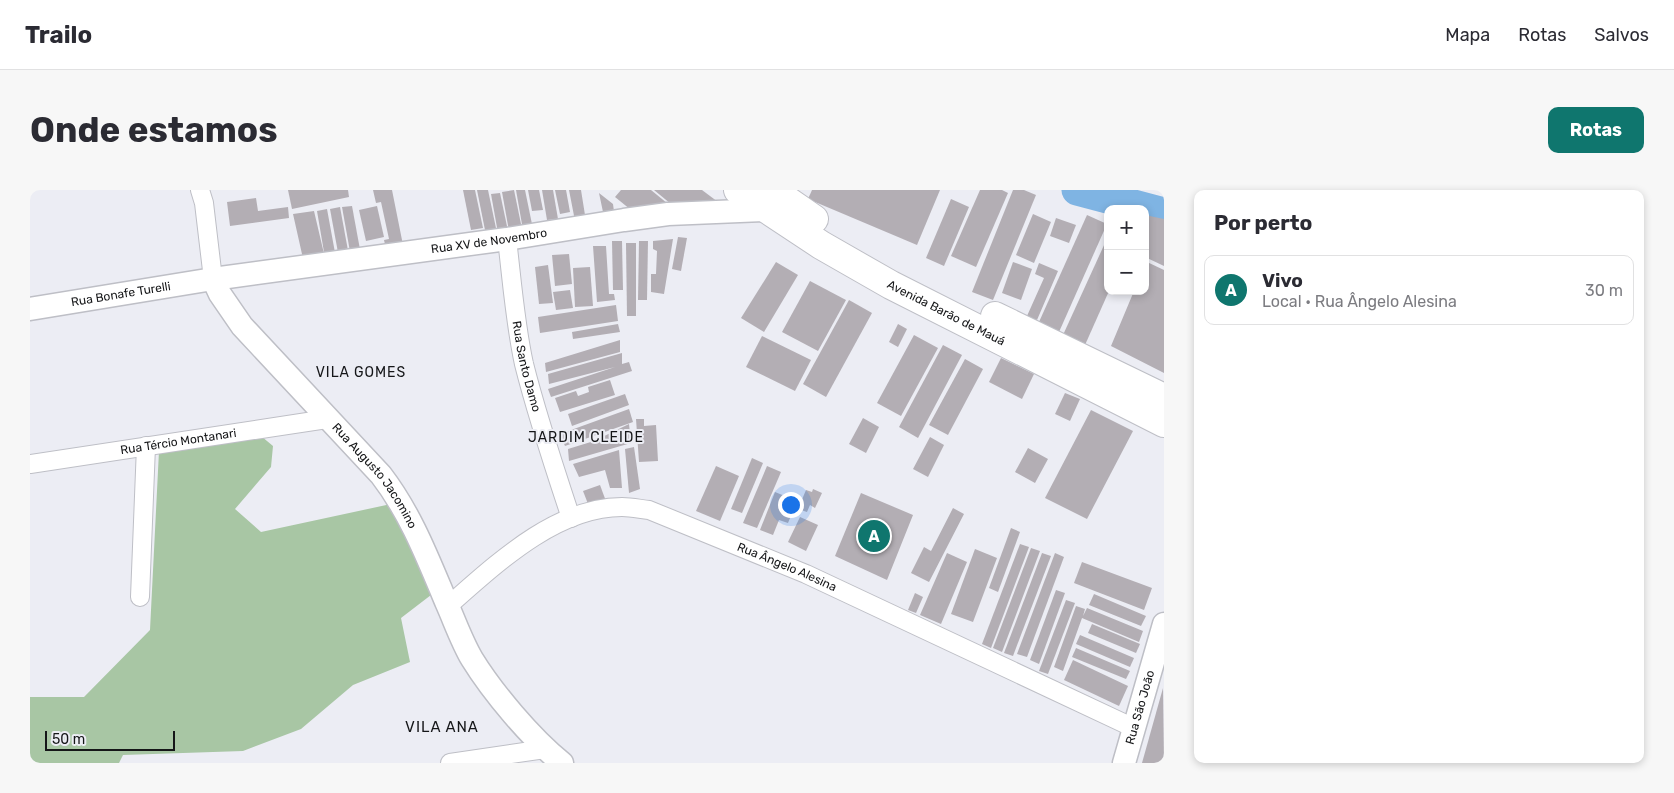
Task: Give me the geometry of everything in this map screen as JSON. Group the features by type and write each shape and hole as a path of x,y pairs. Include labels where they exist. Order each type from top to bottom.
{"main road":[{"name":"Avenida Barão de Mauá","path":"738,190 804,213 882,258 974,306 1164,398"},
{"name":"Avenida Barão de Mauá","path":"769,200 821,245 891,285 1164,423"}],"street":[{"name":"Rua Augusto Jacomino","path":"200,190 204,203 213,279 220,294 242,326 381,475 396,495 413,525 472,659 498,695 554,756"},
{"name":"Rua XV de Novembro","path":"213,279 507,240 769,200"},
{"name":"Rua Santo Damo","path":"507,240 516,320 524,363 571,518"},
{"name":"Rua Bonafe Turelli","path":"30,309 213,279"},
{"name":"Rua Tércio Montanari","path":"30,464 327,419"},
{"path":"140,597 146,446"},
{"name":"Rua Ângelo Alesina","path":"448,606 501,559 536,535 571,518 603,509 622,507 649,510 689,524 806,574 1134,728"},
{"name":"Rua São João","path":"1124,763 1164,624"},
{"path":"450,763 554,756"}],"green space":[{"path":"255,431 273,446 271,467 235,509 261,532 391,504 431,595 401,618 410,662 353,685 301,729 243,751 123,755 119,763 30,763 30,697 84,697 150,630 159,451"}],"building":[{"path":"288,190 348,190 349,197 292,209"},
{"path":"373,190 392,190 404,250 387,253 384,240 389,239 381,202 376,203"},
{"path":"463,190 475,190 483,228 471,230"},
{"path":"477,190 488,190 497,233 486,235"},
{"path":"514,190 522,229 509,231 502,192"},
{"path":"516,190 525,190 533,229 523,230"},
{"path":"528,190 539,190 543,210 532,211"},
{"path":"542,190 553,190 558,219 547,220"},
{"path":"555,190 566,190 570,212 560,214"},
{"path":"569,190 581,190 585,215 603,212 599,193 613,204 615,219 576,226"},
{"path":"621,190 651,190 673,208 636,214 615,197"},
{"path":"654,190 702,190 718,202 677,209"},
{"path":"812,190 940,190 917,245 808,199"},
{"path":"980,190 1002,190 1008,193 976,267 951,256"},
{"path":"1013,190 1024,190 1036,195 993,300 972,292"},
{"path":"500,193 508,231 498,233 491,194"},
{"path":"256,198 258,211 288,207 289,218 230,226 227,202"},
{"path":"951,199 969,207 944,266 926,258"},
{"path":"352,206 361,255 351,257 342,207"},
{"path":"377,206 384,237 366,241 359,210"},
{"path":"340,207 349,256 339,258 330,209"},
{"path":"327,209 336,258 304,263 293,214 314,211 325,258 317,211"},
{"path":"1033,214 1051,222 1034,263 1016,255"},
{"path":"1087,215 1104,223 1104,231 1059,332 1039,322"},
{"path":"1149,216 1164,219 1164,266 1149,259"},
{"path":"1056,218 1076,225 1069,243 1050,236"},
{"path":"678,237 687,238 681,271 672,269"},
{"path":"673,239 664,294 651,292 651,274 656,274 657,251 653,249 653,241"},
{"path":"612,241 622,241 623,290 613,290"},
{"path":"639,241 648,241 647,300 638,300"},
{"path":"626,243 636,243 636,316 627,316"},
{"path":"1104,245 1104,295 1107,295 1085,345 1063,335"},
{"path":"593,246 606,246 609,294 614,294 615,300 597,302"},
{"path":"569,254 572,284 555,286 552,255"},
{"path":"776,262 798,275 764,332 741,318"},
{"path":"1013,262 1032,269 1021,300 1002,293"},
{"path":"1039,263 1058,271 1037,320 1027,316 1044,278 1035,274"},
{"path":"1149,263 1164,270 1164,373 1111,346 1132,295 1149,295"},
{"path":"548,265 553,303 539,304 535,267"},
{"path":"590,267 593,306 575,307 573,268"},
{"path":"810,281 846,300 818,351 782,332"},
{"path":"570,290 573,308 556,310 553,292"},
{"path":"849,300 872,313 826,397 803,384"},
{"path":"616,305 618,321 540,333 538,317"},
{"path":"618,324 620,332 573,339 572,332"},
{"path":"898,324 907,329 898,347 889,342"},
{"path":"914,335 938,348 901,416 877,403"},
{"path":"762,336 811,360 795,391 746,367"},
{"path":"620,340 620,352 546,372 545,363"},
{"path":"943,345 962,355 918,438 899,427"},
{"path":"622,353 622,364 629,362 632,371 551,397 548,389 615,367 549,384 548,374"},
{"path":"1001,358 1034,374 1022,399 989,382"},
{"path":"965,359 983,369 948,435 929,425"},
{"path":"610,380 615,395 560,412 555,398 576,391 578,396 589,392 588,387"},
{"path":"1065,393 1080,399 1070,421 1055,414"},
{"path":"625,394 629,405 572,426 568,414"},
{"path":"629,409 633,422 565,446 560,434"},
{"path":"1091,410 1133,431 1087,519 1045,498"},
{"path":"863,418 879,427 866,453 849,444"},
{"path":"636,419 644,419 644,426 656,425 658,461 639,462"},
{"path":"629,424 631,443 569,461 568,449 594,441"},
{"path":"930,437 944,445 928,477 913,469"},
{"path":"634,447 640,489 629,493 625,449"},
{"path":"1028,448 1048,459 1035,483 1015,472"},
{"path":"619,450 622,488 610,488 605,470 579,477 573,464"},
{"path":"752,458 763,463 742,513 731,509"},
{"path":"716,466 739,476 720,521 696,511"},
{"path":"767,466 781,472 757,528 743,523"},
{"path":"600,485 607,504 590,509 583,491"},
{"path":"813,489 822,493 815,508 810,505 807,512 798,509 806,490 812,492"},
{"path":"775,492 797,501 788,523 779,520 773,535 760,530"},
{"path":"861,493 913,515 887,580 835,556"},
{"path":"953,508 964,514 929,582 911,573 924,547 931,551"},
{"path":"800,517 818,525 806,551 788,542"},
{"path":"1011,528 1020,532 998,592 989,588"},
{"path":"1020,544 1029,547 991,648 982,644"},
{"path":"1031,548 1040,551 1002,652 993,648"},
{"path":"975,549 997,558 973,622 951,614"},
{"path":"947,553 967,562 941,624 920,615"},
{"path":"1042,553 1051,556 1013,656 1004,653"},
{"path":"1055,553 1064,557 1027,657 1017,654"},
{"path":"1082,562 1152,588 1144,610 1074,583"},
{"path":"1056,590 1065,593 1039,664 1030,660"},
{"path":"915,593 923,597 916,613 908,610"},
{"path":"1094,594 1146,616 1141,626 1089,605"},
{"path":"1066,600 1075,603 1048,674 1039,671"},
{"path":"1076,606 1085,609 1083,616 1087,608 1143,631 1139,642 1082,618 1063,671 1054,667"},
{"path":"1092,624 1140,644 1136,653 1088,633"},
{"path":"1080,635 1134,658 1130,667 1076,644"},
{"path":"1076,648 1130,671 1126,679 1072,657"},
{"path":"1073,660 1128,686 1119,706 1064,680"},
{"path":"1163,688 1164,763 1142,763"}],"waterway":[{"path":"1077,190 1164,213"}],"place":[{"name":"Vivo","path":"874,536"}],"district":[{"name":"VILA GOMES","path":"361,372"},
{"name":"JARDIM CLEIDE","path":"586,437"},
{"name":"VILA ANA","path":"442,727"}]}
